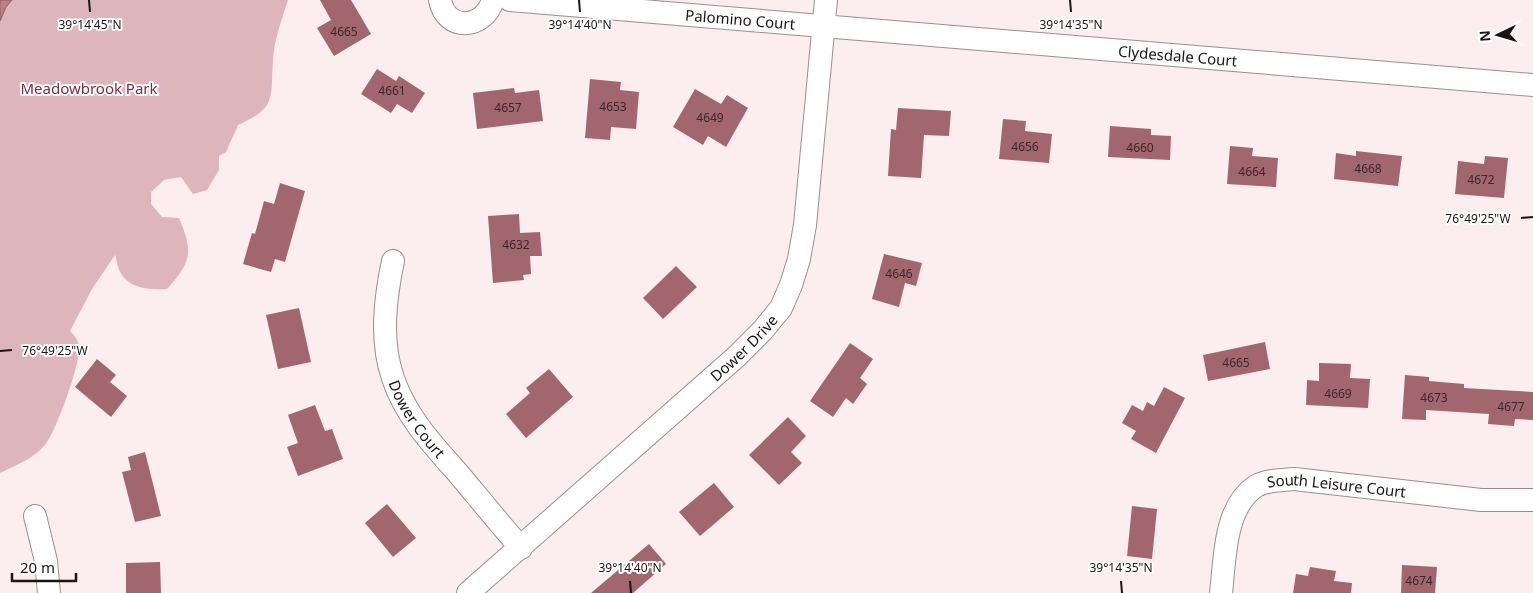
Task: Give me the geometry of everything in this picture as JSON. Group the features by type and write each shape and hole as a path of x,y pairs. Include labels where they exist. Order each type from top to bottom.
{"street":[{"path":"440,0 447,15 454,21 464,23 483,18 490,9 493,0"},
{"name":"Palomino Court","path":"510,0 822,26"},
{"name":"Dower Drive","path":"468,593 736,357 781,308 799,259 805,225 822,26 826,0"},
{"name":"Clydesdale Court","path":"822,26 1533,85"},
{"name":"Dower Court","path":"393,262 387,290 385,317 387,353 393,378 407,409 428,438 521,548"},
{"name":"South Leisure Court","path":"1221,593 1232,519 1245,495 1258,486 1276,480 1294,479 1481,500 1533,500"},
{"path":"35,516 46,561 48,593"}],"green space":[{"name":"Meadowbrook Park","path":"0,0 288,0 275,45 269,100 266,107 260,113 238,125 226,152 219,156 219,170 207,190 193,194 181,177 164,180 151,192 151,204 162,217 179,218 184,229 187,239 188,256 181,271 167,289 140,287 133,285 123,276 119,270 115,255 92,289 70,331 75,337 79,348 76,368 50,438 35,454 0,473"}],"shaded area":[{"path":"0,0 12,0 6,7 0,21"}],"building":[{"path":"320,0 351,0 371,34 334,56 317,28 331,20"},
{"path":"377,69 396,81 399,76 425,93 412,113 397,104 391,113 361,94"},
{"path":"590,79 621,82 620,90 639,92 636,129 611,127 610,140 585,138"},
{"path":"514,88 515,93 539,90 543,121 477,129 473,93"},
{"path":"695,89 721,104 727,95 748,108 726,147 708,136 703,145 673,127"},
{"path":"898,108 951,111 949,136 924,135 921,178 888,176 891,129 896,130"},
{"path":"1003,119 1026,121 1025,131 1052,134 1049,163 999,159"},
{"path":"1110,126 1151,129 1151,135 1171,136 1170,160 1108,157"},
{"path":"1230,146 1253,148 1252,156 1278,158 1276,187 1227,184"},
{"path":"1356,151 1402,156 1398,186 1334,179 1336,153 1356,156"},
{"path":"1485,156 1508,158 1504,198 1455,194 1458,161 1484,164"},
{"path":"280,183 305,191 285,262 275,259 271,272 243,264 252,233 255,234 264,201 274,204"},
{"path":"519,214 520,233 540,232 542,256 530,256 531,274 523,275 524,280 493,283 488,216"},
{"path":"884,254 922,263 916,286 905,283 899,307 872,299"},
{"path":"676,266 697,287 663,319 643,298"},
{"path":"299,308 311,362 278,369 266,315"},
{"path":"1265,342 1270,369 1208,381 1203,355"},
{"path":"850,343 873,359 860,378 867,384 853,404 846,398 833,417 810,401"},
{"path":"97,359 116,375 110,382 127,396 111,417 75,387"},
{"path":"1319,363 1351,364 1350,378 1370,379 1368,408 1306,405 1307,380 1319,381"},
{"path":"549,369 573,397 526,438 506,414 530,393 526,388"},
{"path":"1405,375 1429,377 1429,381 1464,384 1464,388 1533,392 1533,420 1515,419 1514,426 1488,424 1489,414 1426,410 1426,420 1402,419"},
{"path":"1164,387 1185,398 1156,453 1131,439 1136,431 1122,423 1132,405 1143,411 1147,402 1154,406"},
{"path":"315,405 325,431 332,429 343,459 298,476 287,447 298,443 288,415"},
{"path":"788,417 806,436 791,452 802,463 779,485 749,455"},
{"path":"145,452 161,516 135,522 122,472 131,470 128,457"},
{"path":"714,483 734,507 700,536 679,512"},
{"path":"387,504 416,538 393,557 365,523"},
{"path":"1132,506 1157,509 1152,559 1127,556"},
{"path":"649,544 666,564 633,593 591,593"},
{"path":"160,562 161,593 126,593 126,563"},
{"path":"1402,565 1437,567 1435,593 1401,593"},
{"path":"1310,567 1336,571 1334,581 1352,583 1351,593 1293,593 1296,574 1308,576"}]}
